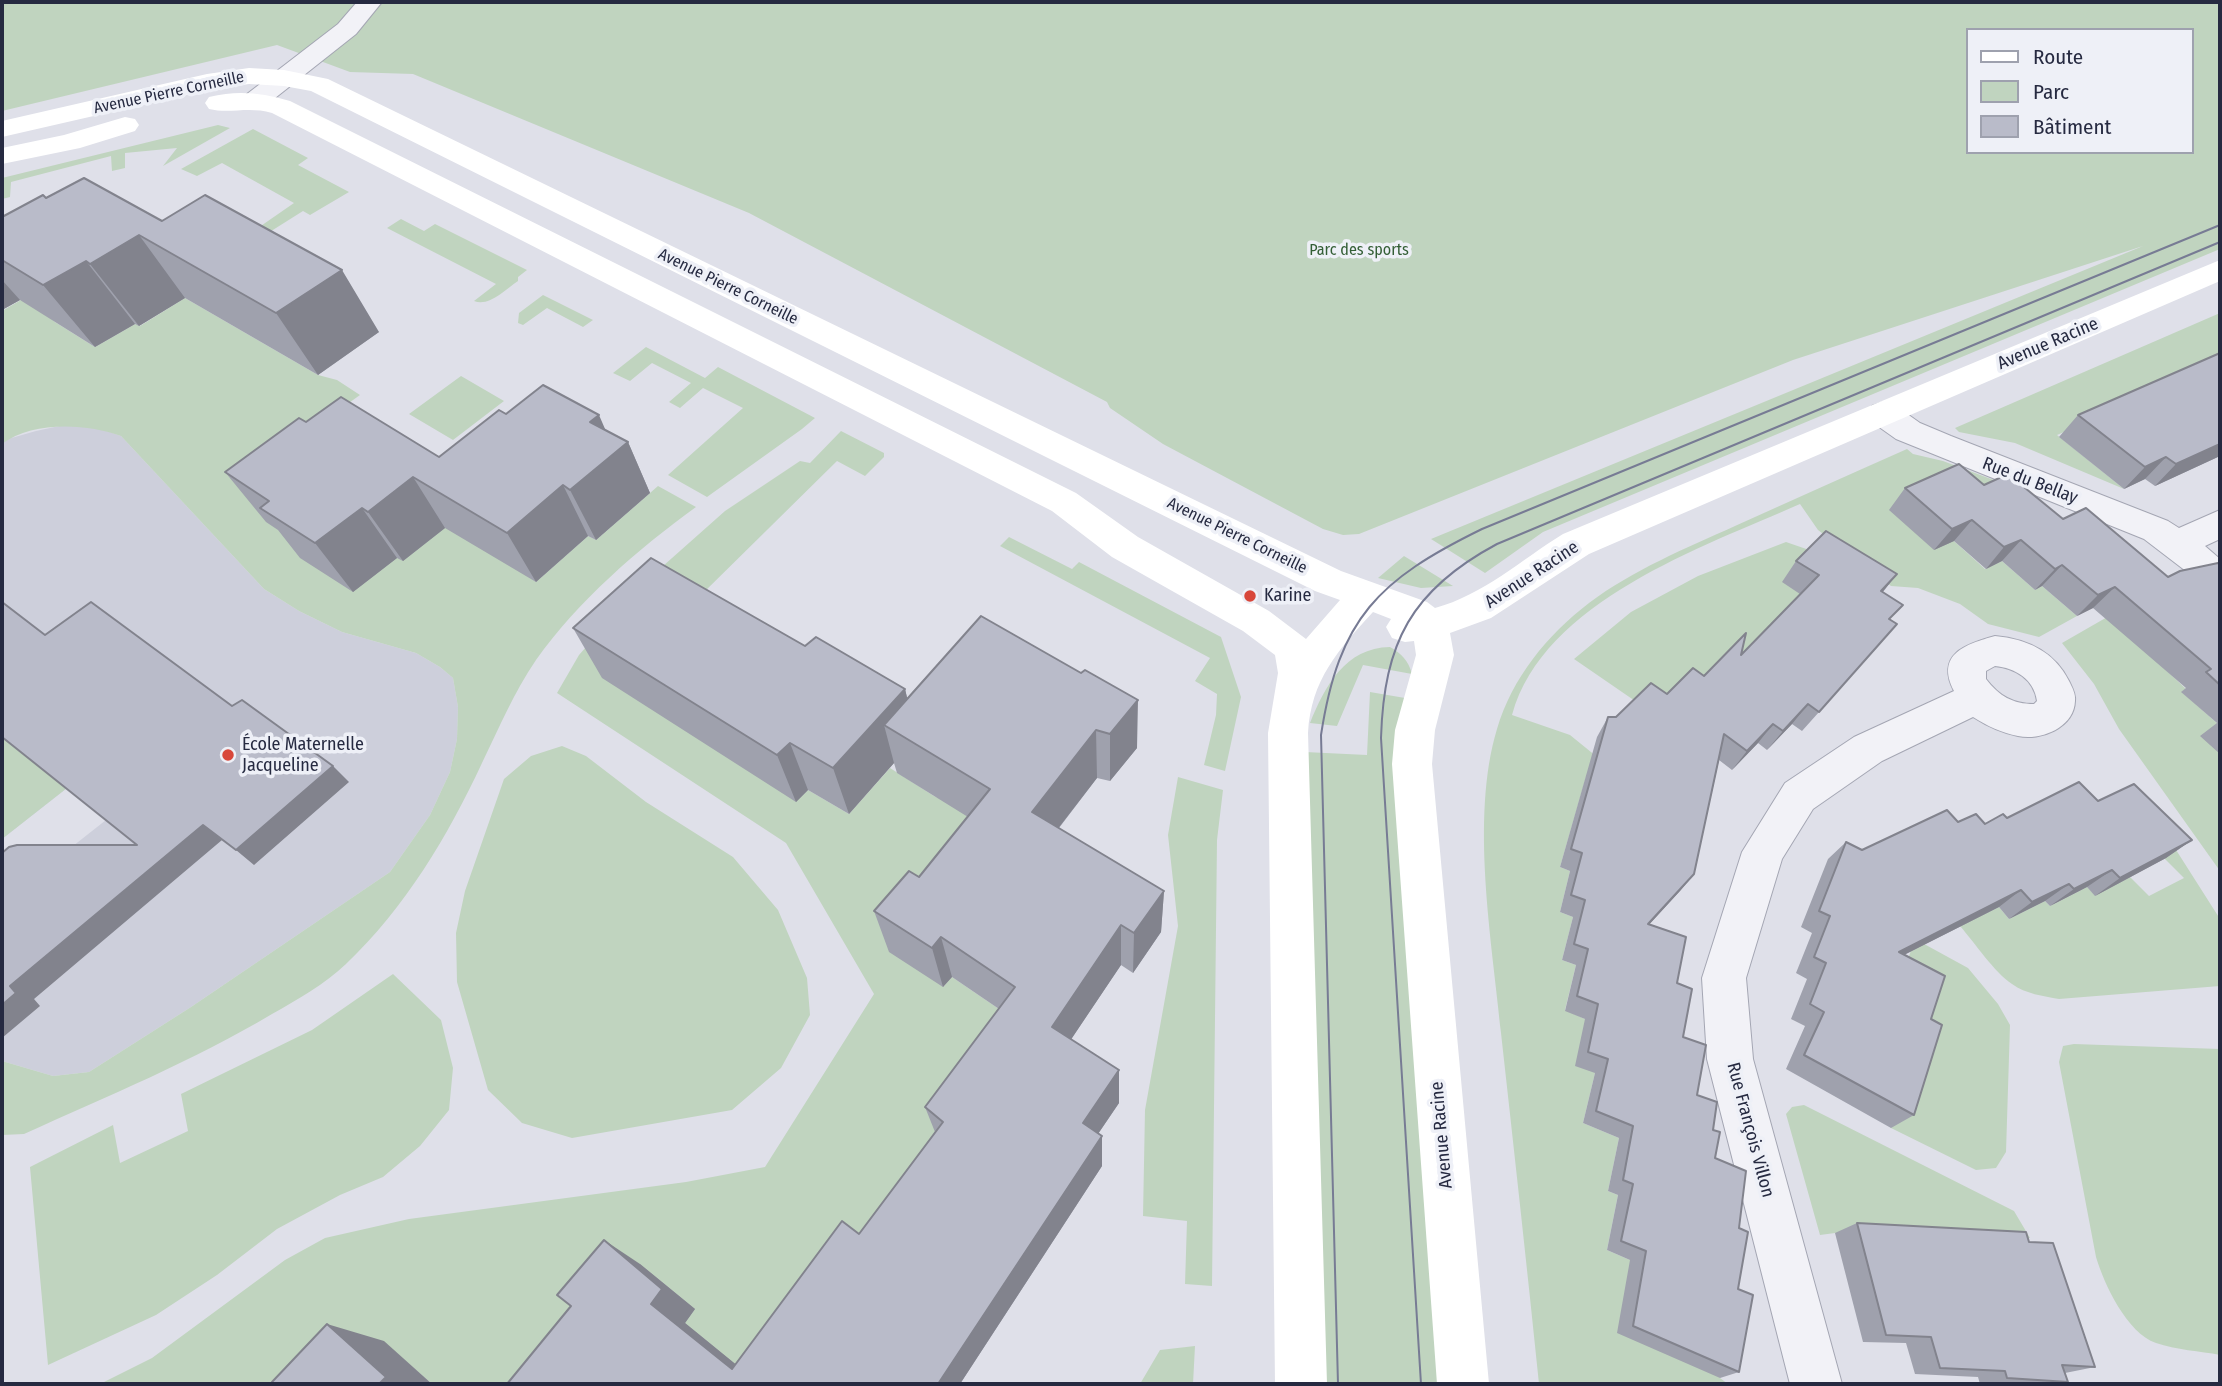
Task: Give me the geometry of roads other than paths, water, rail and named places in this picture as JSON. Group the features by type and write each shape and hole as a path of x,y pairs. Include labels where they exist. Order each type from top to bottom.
{"street":[{"path":"256,100 346,29 370,2"},
{"name":"Avenue Pierre Corneille","path":"2,130 207,82 249,76 284,78 319,85 1328,581 1357,605"},
{"name":"Avenue Pierre Corneille","path":"2,156 69,142 147,118 234,100 256,100 281,107 1064,502 1125,547 1256,621 1292,648 1297,673 1292,700"},
{"name":"Avenue Racine","path":"1463,1384 1412,764 1415,730 1435,655 1430,625 1461,617 1491,603 1551,558 1576,544 2220,270"},
{"name":"Rue du Bellay","path":"1884,414 1908,431 1939,445 2156,530 2204,565 2220,584"},
{"path":"1064,502 1144,515 1405,626 1430,625"},
{"path":"2178,544 2220,523"},
{"path":"1301,1384 1287,733 1292,700 1312,662 1357,605"},
{"name":"Rue François Villon","path":"1816,1384 1730,1059 1724,978 1763,852 1799,796 1868,749 1976,698"}],"tram line":[{"path":"1338,1384 1321,735 1339,661 1352,632 1369,607 1416,566 1482,529 2220,225"},
{"path":"1421,1384 1381,738 1383,704 1396,647 1423,601 1443,580 1497,544 2220,242"}],"place":[{"name":"Karine","path":"1250,596"},
{"name":"École Maternelle Jacqueline","path":"228,755"}],"park label":[{"name":"Parc des sports","path":"1359,251"}]}
